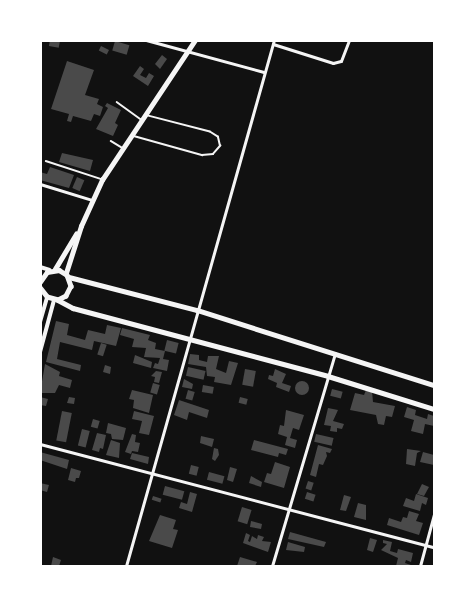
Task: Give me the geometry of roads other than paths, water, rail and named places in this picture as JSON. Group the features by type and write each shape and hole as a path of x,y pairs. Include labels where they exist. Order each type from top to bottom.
{"main road":[{"path":"40,352 56,300 69,291 67,275 81,226 92,200 130,135 195,40"},
{"path":"41,277 52,270 81,226"},
{"path":"40,267 197,310 435,385"},
{"path":"40,322 42,292 74,308 328,376 435,409"}],"street":[{"path":"146,40 264,72"},
{"path":"126,567 273,42 333,63 341,61 349,40"},
{"path":"40,184 92,200"},
{"path":"272,567 335,353"},
{"path":"40,444 435,547"},
{"path":"420,567 435,514"}],"lane":[{"path":"117,102 142,117 210,132 218,137 220,146 213,154 202,155 130,135"},
{"path":"111,141 122,148"},
{"path":"46,161 102,180"}]}
